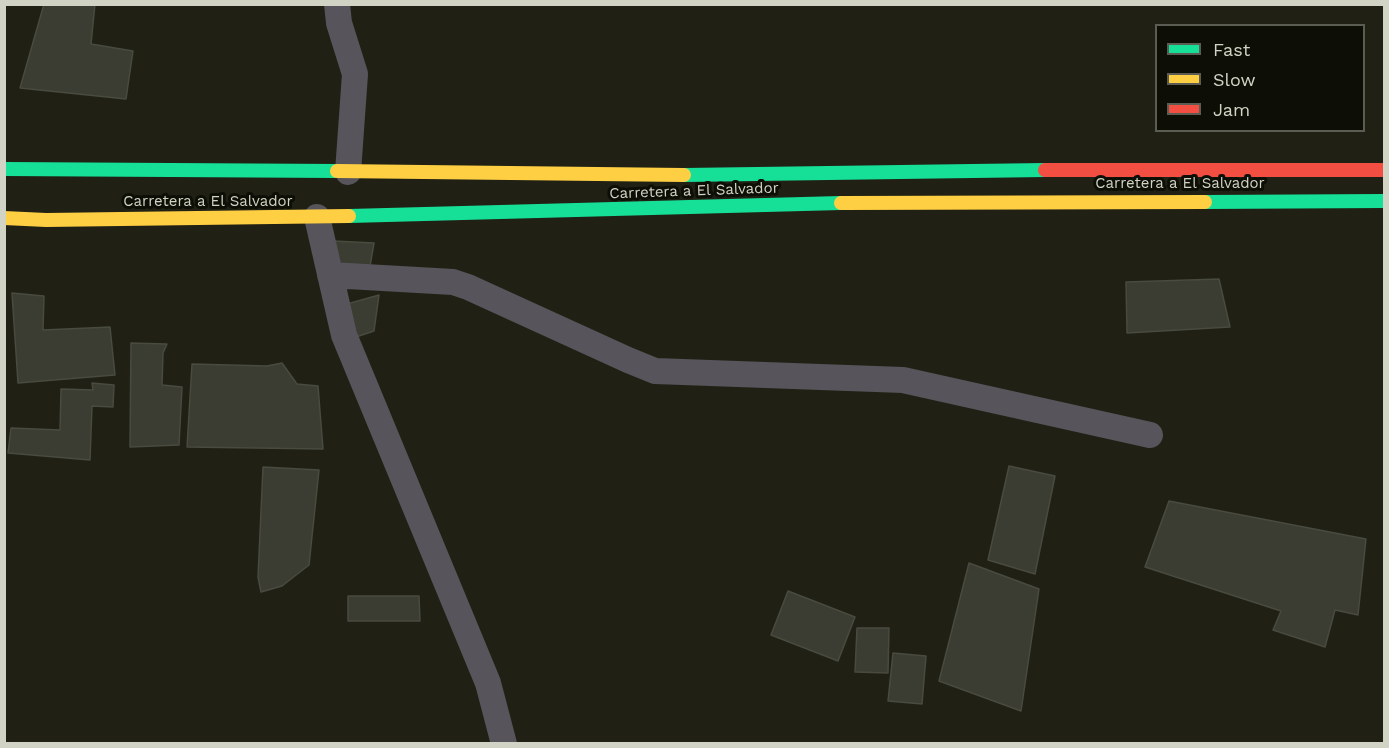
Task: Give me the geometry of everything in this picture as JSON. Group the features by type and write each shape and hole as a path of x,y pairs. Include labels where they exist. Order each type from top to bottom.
{"highway":[{"name":"Carretera a El Salvador","path":"4,169 726,176 1043,170 1384,170"},
{"path":"190,183 246,170"},
{"name":"Carretera a El Salvador","path":"4,218 317,218 844,203 1384,201"},
{"path":"18,204 27,219"}],"street":[{"path":"337,4 339,22 355,74 348,172"},
{"path":"317,218 344,335 488,682 504,744"},
{"path":"330,274 453,282 655,371 903,380 1150,435"}],"building":[{"path":"44,4 95,4 91,44 133,51 126,99 20,88"},
{"path":"334,241 374,243 369,272 340,271"},
{"path":"1219,279 1230,327 1127,333 1126,282"},
{"path":"12,293 44,296 43,330 110,327 115,375 18,383"},
{"path":"379,295 374,331 356,337 347,304"},
{"path":"131,343 167,344 163,353 162,385 182,387 179,445 130,447"},
{"path":"282,363 297,384 318,386 323,449 187,447 192,364 267,366"},
{"path":"92,383 114,385 113,407 92,406 90,460 8,453 11,428 60,430 61,389 93,390"},
{"path":"1009,466 1055,476 1035,574 988,560"},
{"path":"263,467 319,470 309,565 282,586 261,592 258,577"},
{"path":"1169,501 1366,539 1358,615 1335,610 1325,647 1273,630 1281,611 1145,567"},
{"path":"969,563 1039,589 1021,711 939,681"},
{"path":"788,591 855,617 838,661 771,635"},
{"path":"348,596 419,596 420,621 348,621"},
{"path":"857,628 889,628 888,673 855,672"},
{"path":"893,653 926,656 922,704 888,701"}],"traffic: fast":[{"path":"4,169 337,171"},
{"path":"684,175 1045,170"},
{"path":"1205,202 1384,201"},
{"path":"349,216 841,203"}],"traffic: slow":[{"path":"337,171 684,175"},
{"path":"841,203 1205,202"},
{"path":"4,218 46,220 349,216"}],"traffic: jam":[{"path":"1045,170 1384,170"}]}
